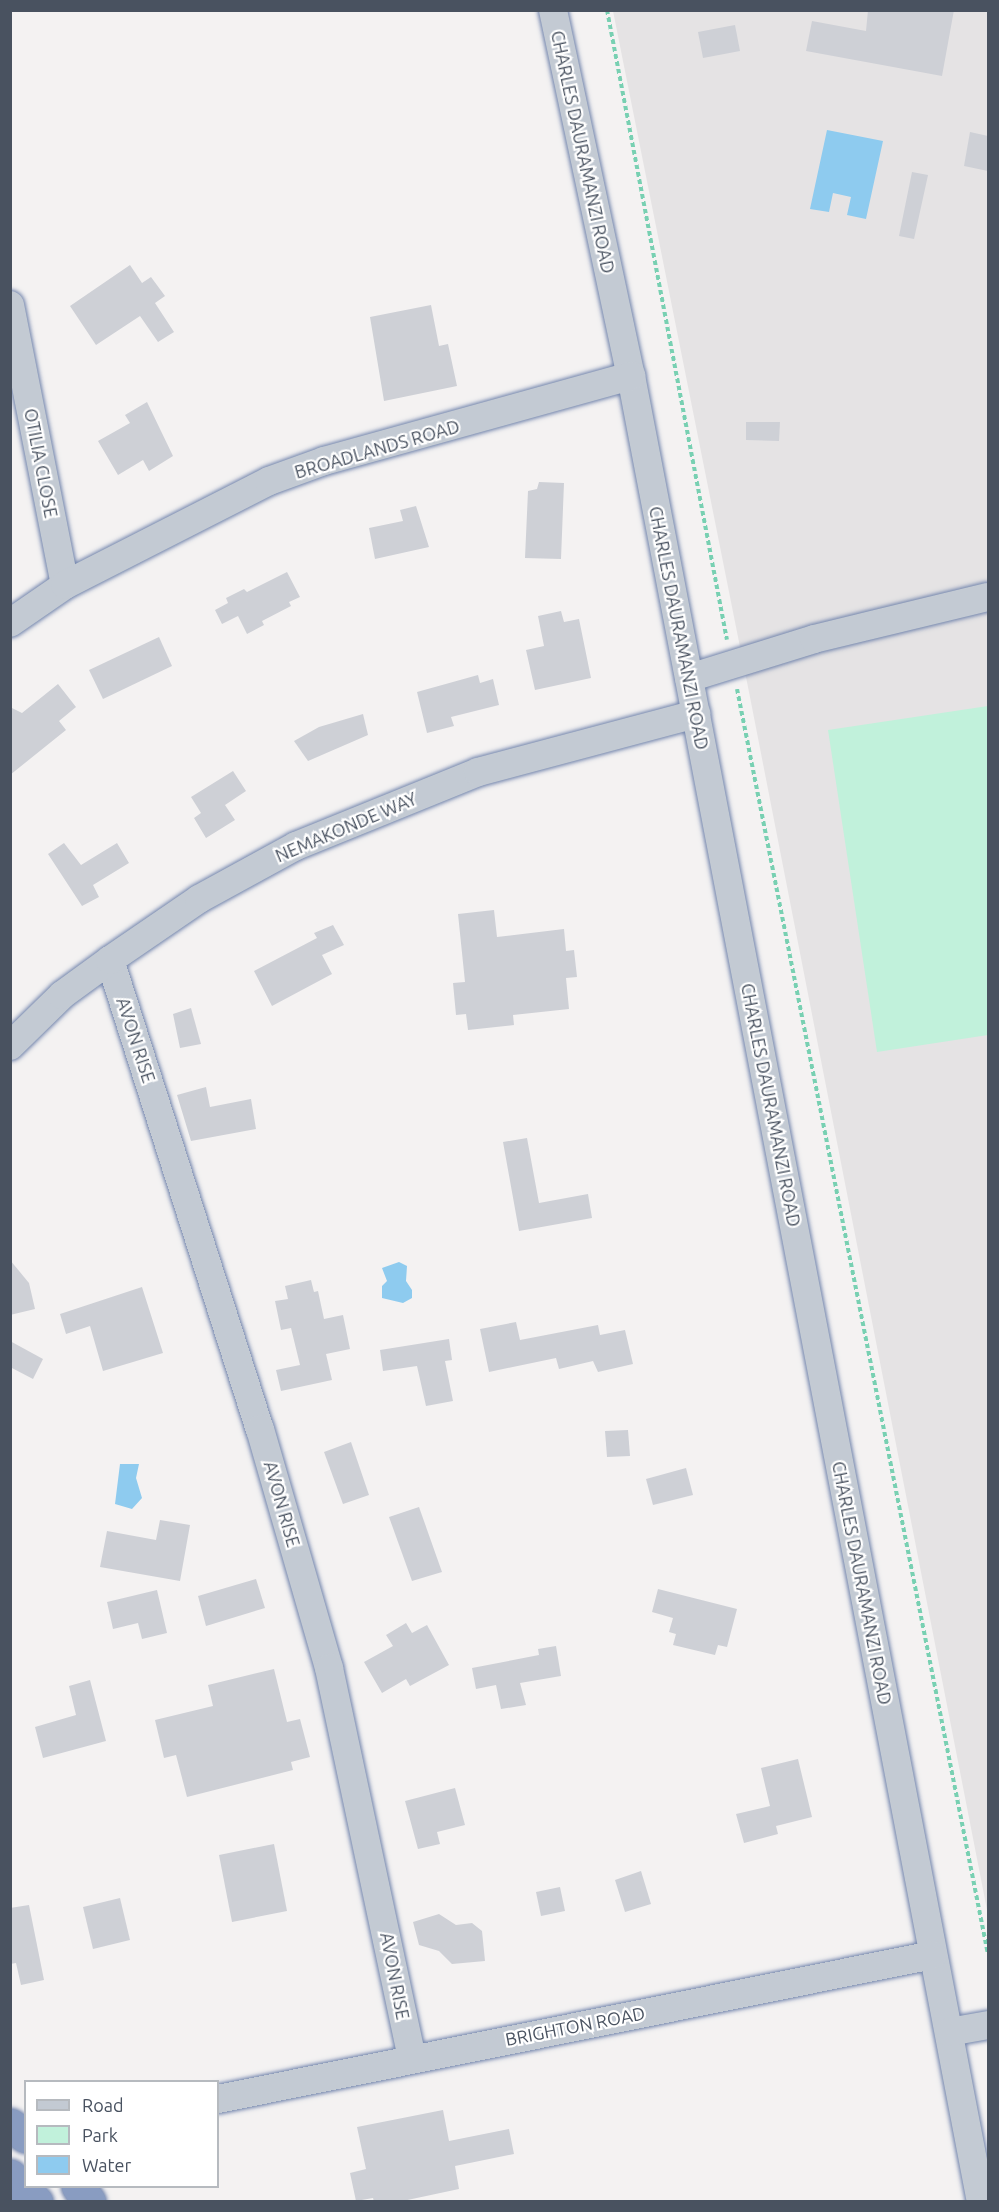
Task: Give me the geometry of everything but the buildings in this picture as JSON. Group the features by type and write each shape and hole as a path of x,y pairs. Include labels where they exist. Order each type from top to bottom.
{"highway":[{"path":"10,2124 24,2134"},
{"path":"79,2188 89,2202"}],"street":[{"name":"CHARLES DAURAMANZI ROAD","path":"553,10 631,376 981,2202"},
{"name":"OTILIA CLOSE","path":"10,305 65,585"},
{"name":"BROADLANDS ROAD","path":"10,623 65,585 269,481 313,465 631,376"},
{"path":"689,678 732,662 988,597"},
{"name":"NEMAKONDE WAY","path":"10,1046 62,995 110,960 199,899 296,846 478,772 696,714"},
{"name":"AVON RISE","path":"110,960 260,1429 329,1668 412,2059"},
{"name":"BRIGHTON ROAD","path":"219,2099 933,1956"},
{"path":"949,2032 988,2025"}],"path":[{"path":"607,10 732,662 988,1954"}],"shaded area":[{"path":"613,11 988,11 988,1915 749,692"}],"green space":[{"path":"988,706 988,1035 877,1052 828,730"}],"water":[{"path":"827,130 883,141 866,219 847,215 851,197 833,193 829,212 810,209"},
{"path":"399,1262 407,1266 406,1281 412,1290 412,1298 403,1303 382,1298 382,1286 387,1281 382,1268"},
{"path":"120,1464 139,1464 136,1478 142,1498 132,1509 115,1504"}]}
